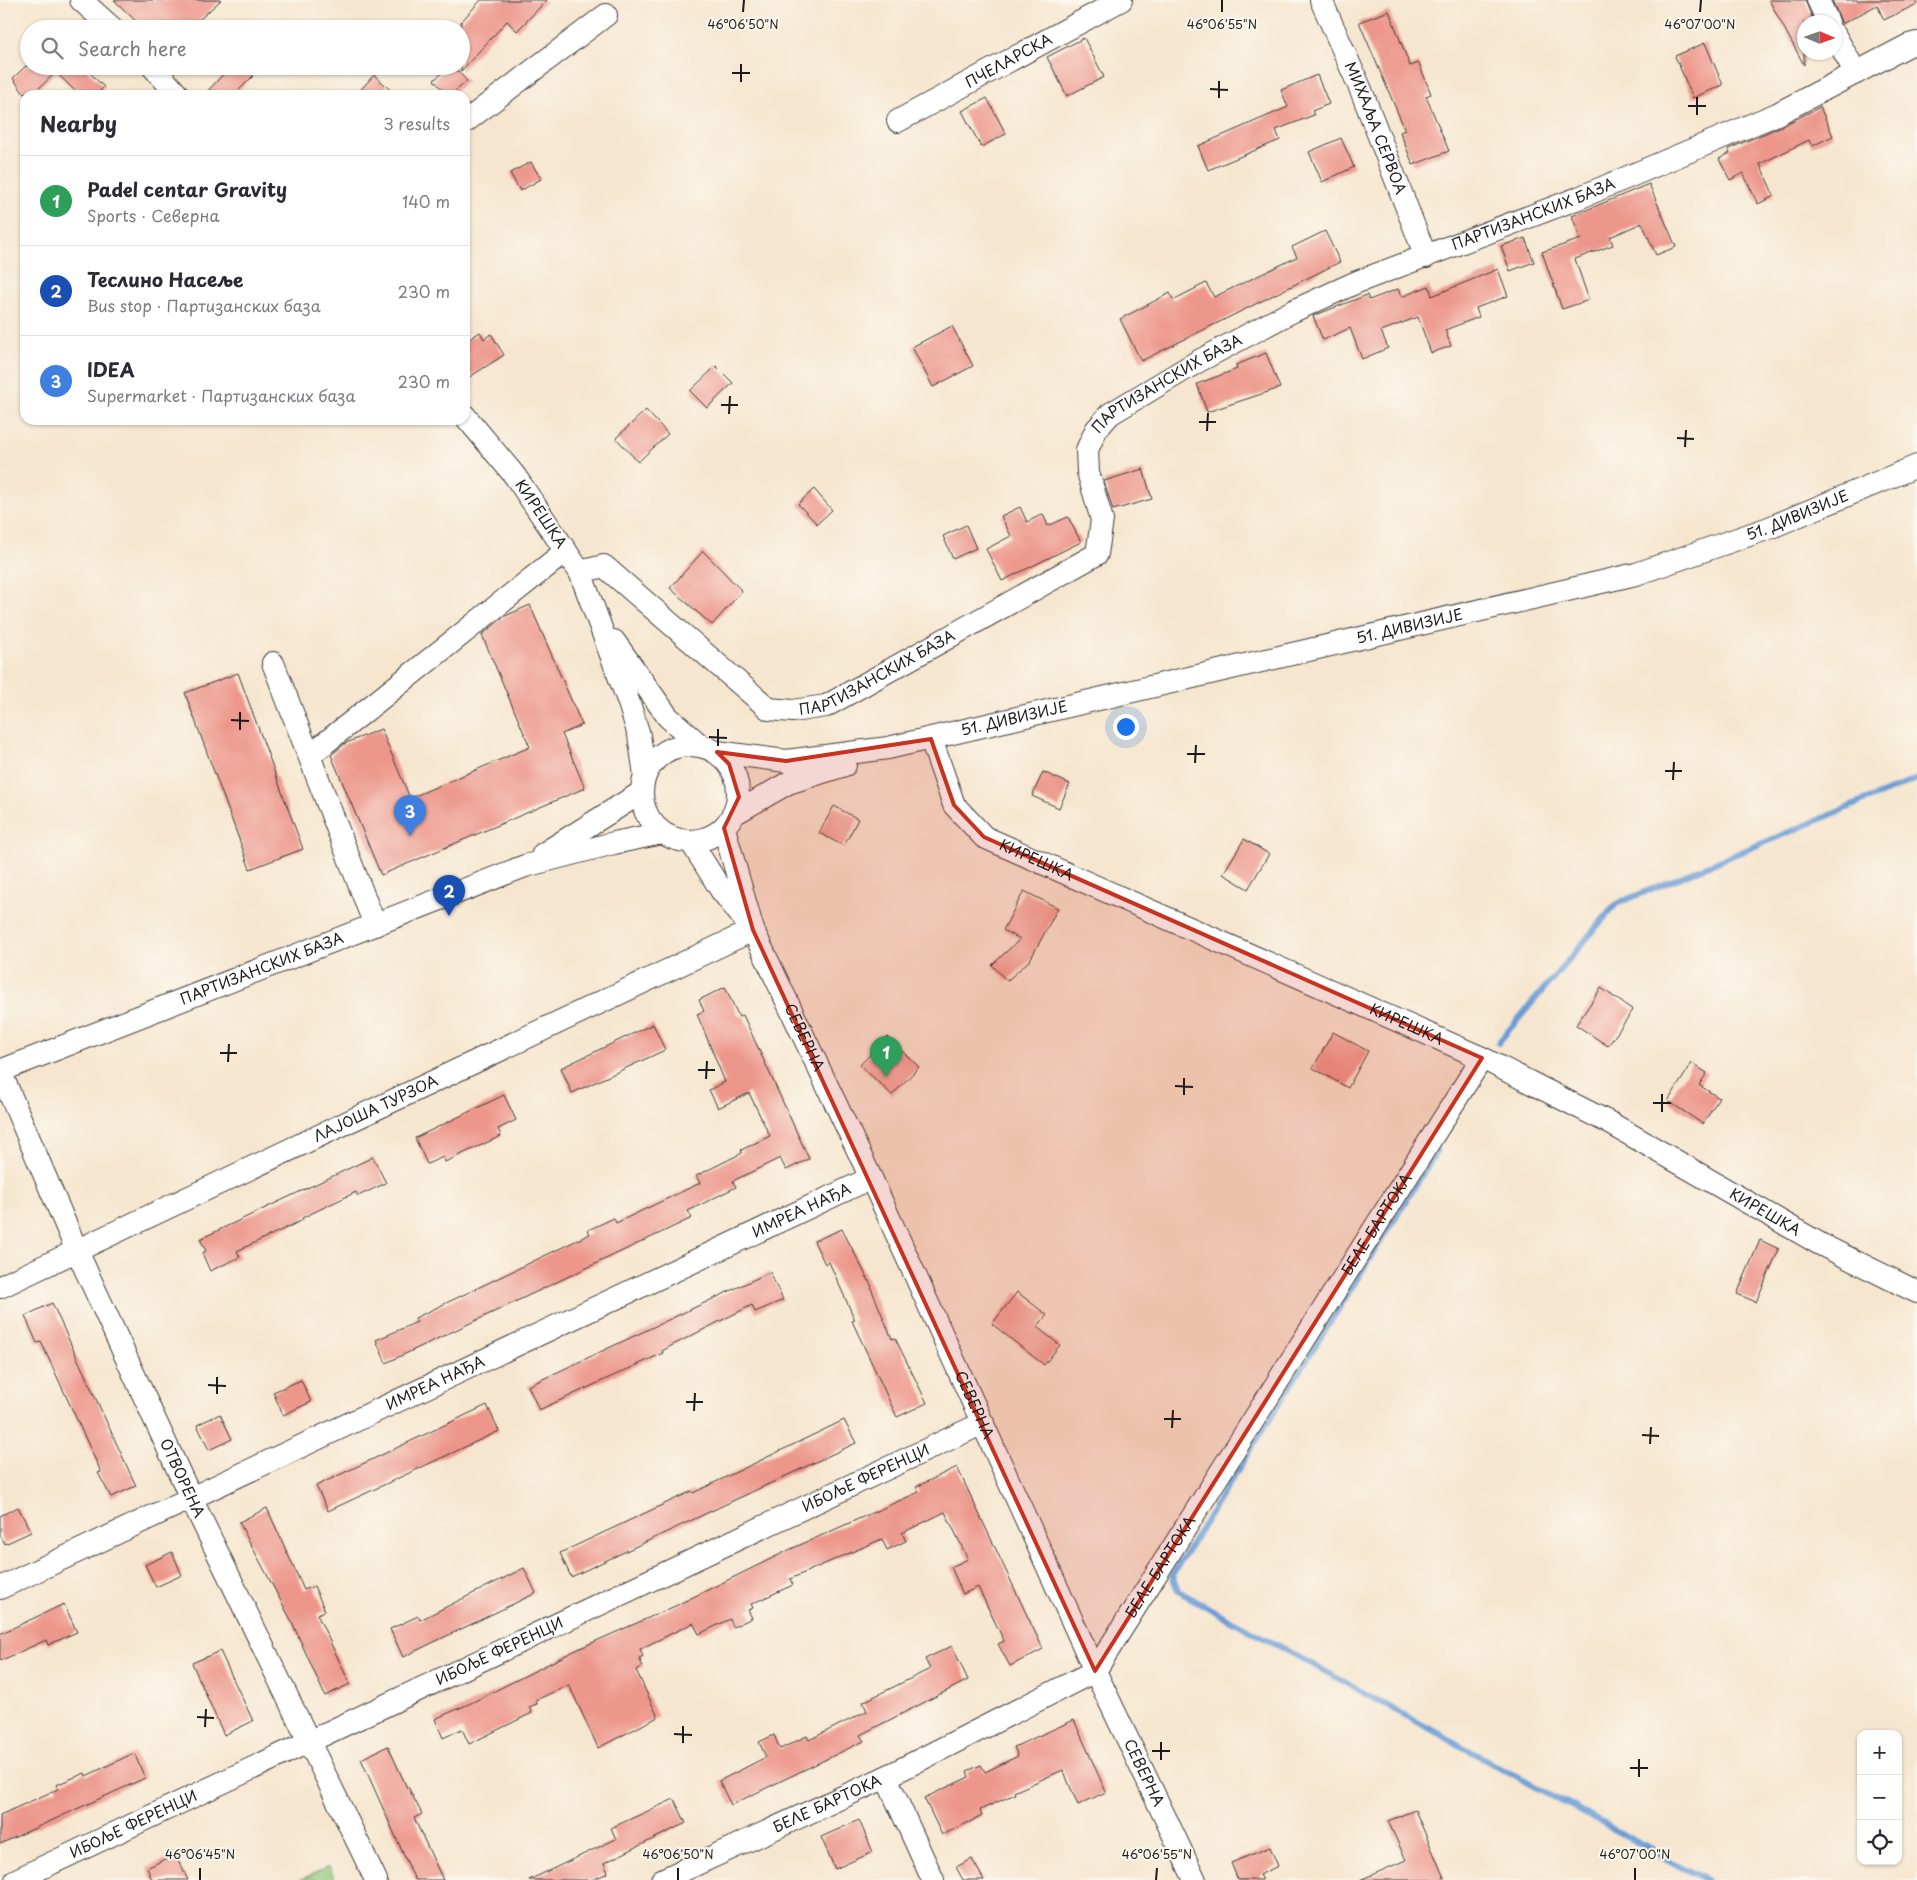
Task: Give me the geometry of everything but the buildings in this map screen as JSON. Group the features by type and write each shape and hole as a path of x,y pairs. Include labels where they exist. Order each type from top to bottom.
{"street":[{"path":"81,0 103,20"},
{"name":"ПЧЕЛАРСКА","path":"898,121 1121,0"},
{"name":"МИХАЉА СЕРВОА","path":"1320,0 1361,90 1426,257"},
{"path":"1818,0 1825,15"},
{"path":"470,118 606,15"},
{"name":"ПАРТИЗАНСКИХ БАЗА","path":"580,572 604,566 768,709 793,711 826,706 1097,554 1102,520 1088,472 1087,450 1096,430 1110,414 1198,362 1293,311 1357,282 1576,199 1777,114 1908,45 1917,43"},
{"path":"1842,48 1856,73"},
{"path":"160,75 174,90"},
{"name":"КИРЕШКА","path":"470,422 515,476 580,572 639,735 644,783"},
{"name":"51. ДИВИЗИЈЕ","path":"709,749 786,761 888,748 1636,574 1769,528 1917,466"},
{"path":"310,755 566,552"},
{"name":"КИРЕШКА","path":"600,623 668,717 709,749"},
{"path":"273,663 374,925"},
{"name":"КИРЕШКА","path":"931,739 954,805 984,836 1482,1058 1610,1123 1820,1244 1917,1292"},
{"path":"684,745 709,749 729,764 737,780 739,797 729,821 709,838 691,842 671,838 662,833 645,810 644,783 654,761 668,750 684,745"},
{"name":"51. ДИВИЗИЈЕ","path":"729,821 759,798 788,783 888,748"},
{"name":"ПАРТИЗАНСКИХ БАЗА","path":"525,866 644,783"},
{"name":"СЕВЕРНА","path":"729,821 753,930 871,1178 1095,1670 1195,1880"},
{"name":"ПАРТИЗАНСКИХ БАЗА","path":"0,1071 525,866 614,843 662,833"},
{"name":"СЕВЕРНА","path":"691,842 721,890 753,930"},
{"name":"ЛАЈОША ТУРЗОА","path":"0,1286 753,930"},
{"name":"БЕЛЕ БАРТОКА","path":"664,1880 886,1776 1095,1670 1482,1058"},
{"name":"ОТВОРЕНА","path":"0,1071 76,1251 191,1498 376,1880"},
{"name":"ИМРЕА НАЂА","path":"0,1588 871,1178"},
{"name":"ИБОЉЕ ФЕРЕНЦИ","path":"16,1880 983,1424"},
{"path":"886,1776 933,1880"}],"highlighted area":[{"path":"931,739 954,805 984,837 1482,1058 1095,1671 753,930 724,828 739,797 729,764 717,752 786,761"}],"green space":[{"path":"329,1866 336,1880 300,1880"}],"waterway":[{"path":"1498,1043 1616,904 1917,779"},
{"path":"1437,1151 1172,1575 1178,1591 1706,1880"}],"place":[{"name":"IDEA","path":"410,836"},
{"name":"Теслино Насеље","path":"449,916"},
{"name":"Padel centar Gravity","path":"886,1077"}]}
